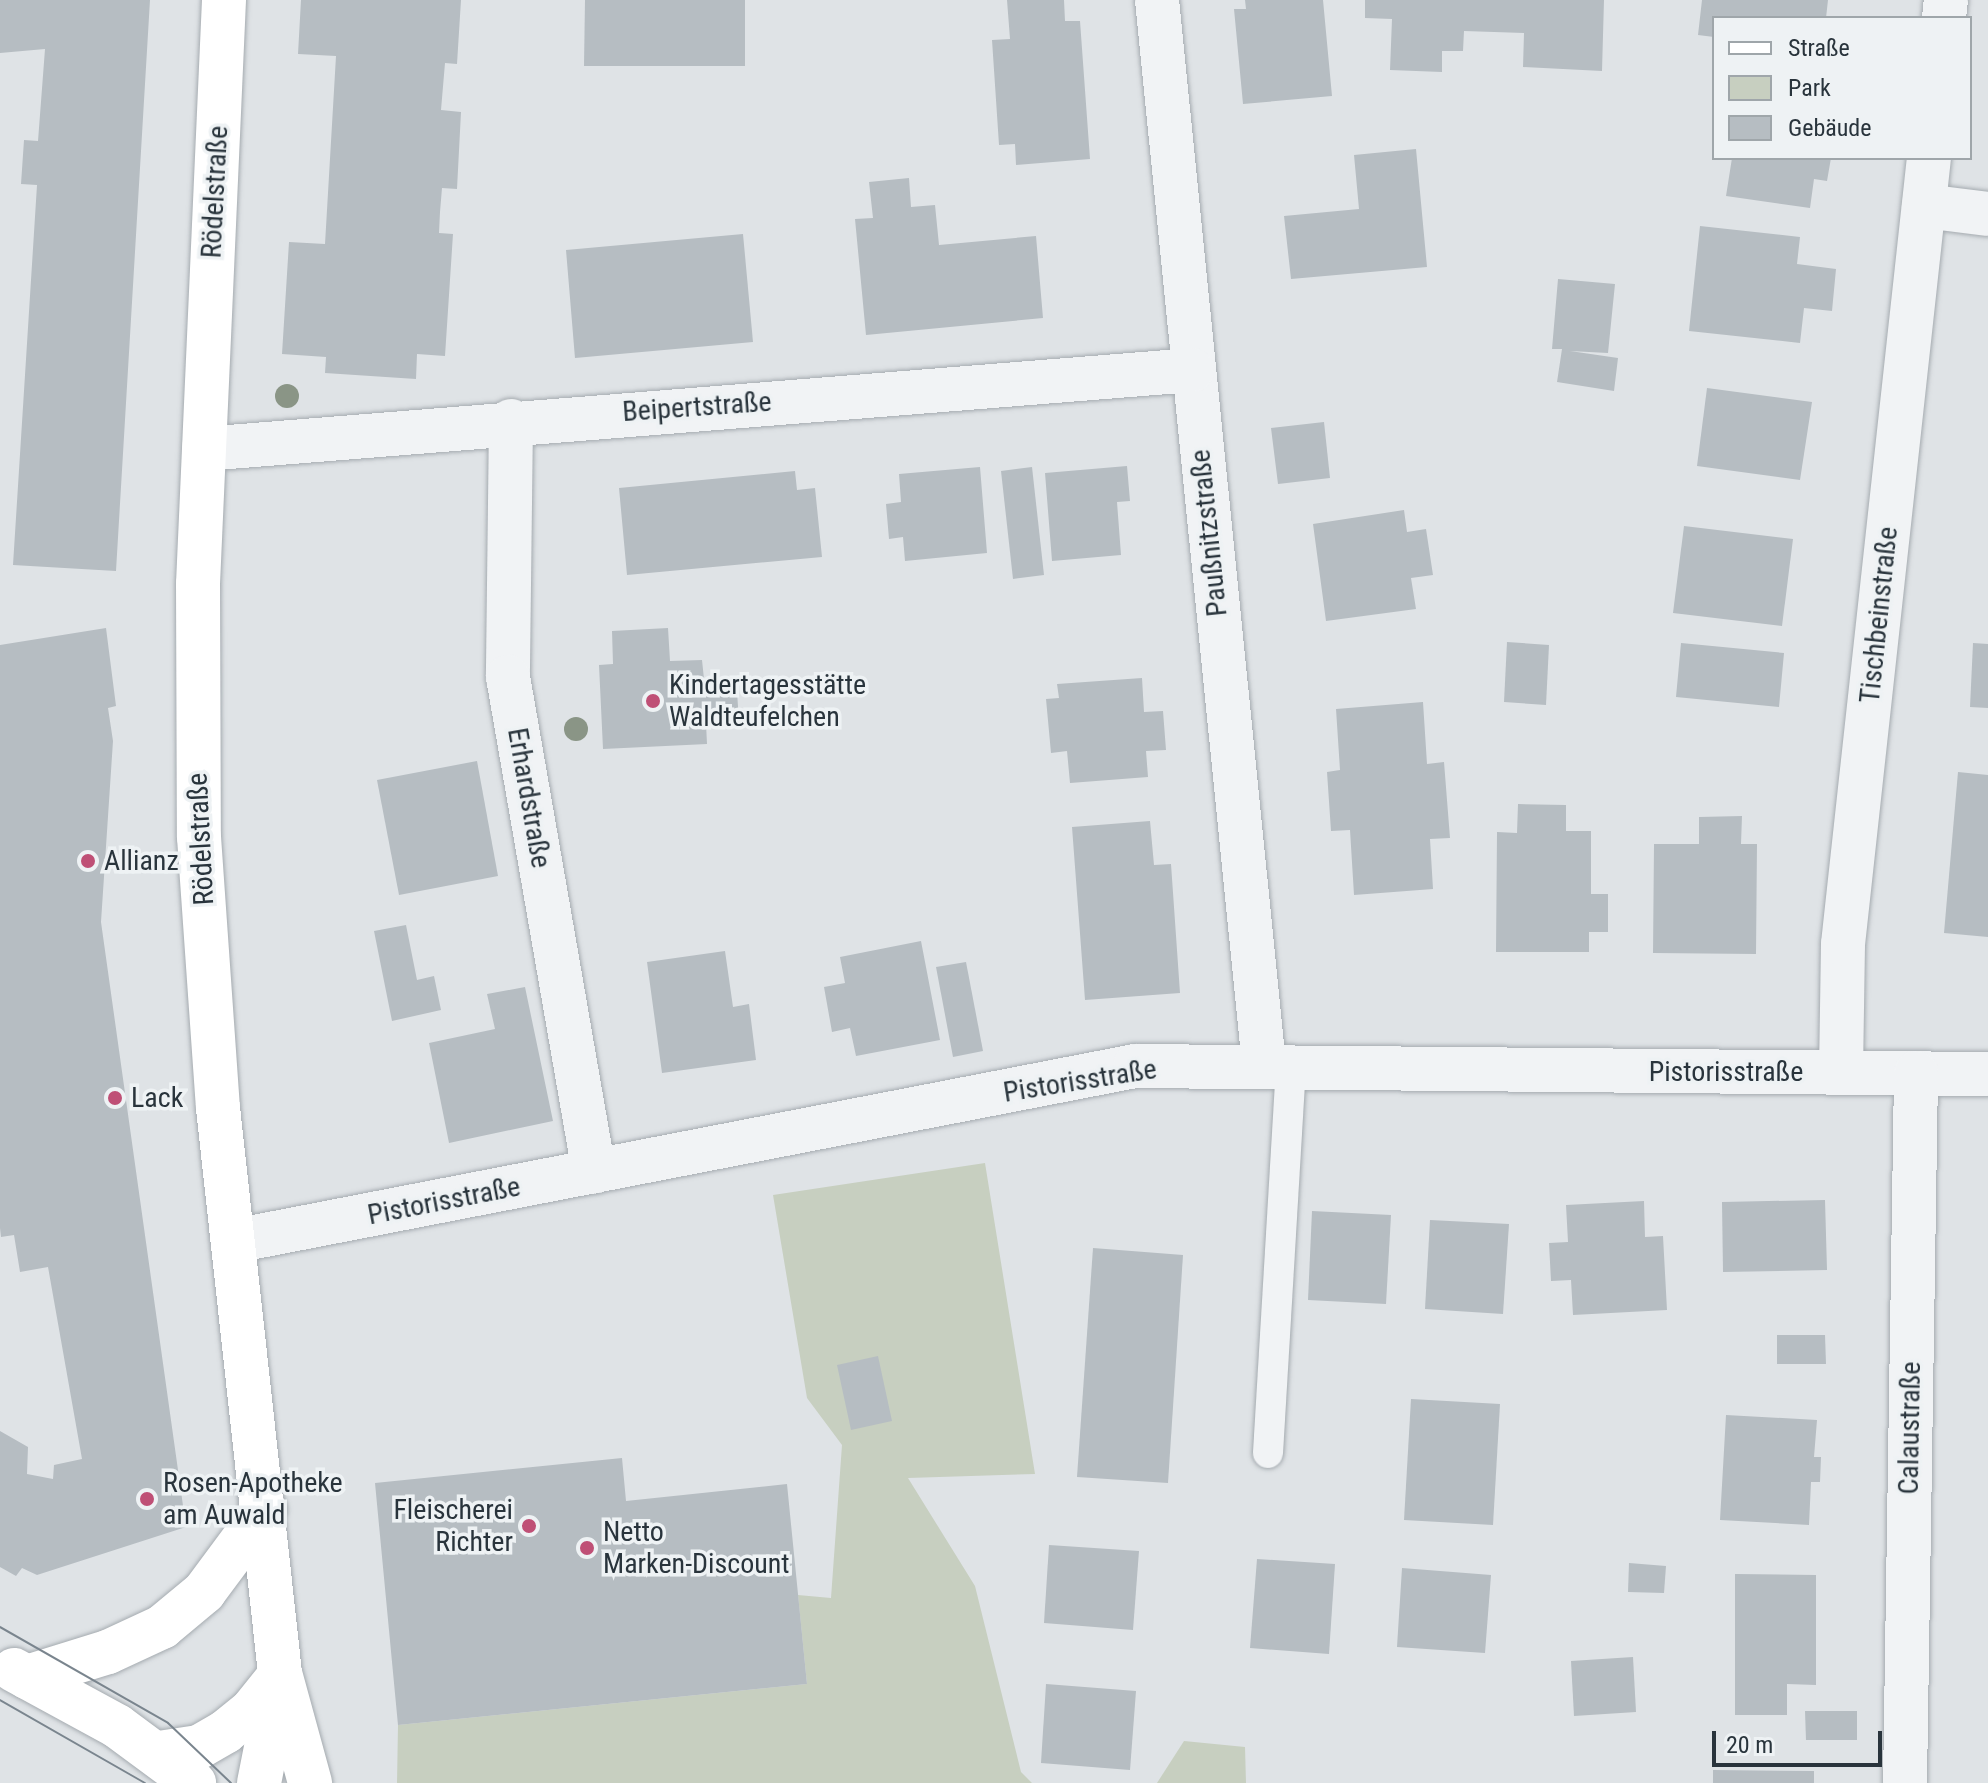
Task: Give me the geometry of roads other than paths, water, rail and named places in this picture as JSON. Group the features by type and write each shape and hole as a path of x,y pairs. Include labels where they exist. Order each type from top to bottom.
{"main road":[{"name":"Rödelstraße","path":"224,0 196,658 199,837 234,1241 265,1510 280,1675 310,1783"},
{"path":"13,1669 108,1652 162,1627 204,1592 265,1510"},
{"path":"13,1669 159,1753 194,1783"},
{"name":"Rödelstraße","path":"259,1783 280,1675"},
{"path":"159,1753 199,1747 225,1732 252,1710 280,1675"}],"street":[{"name":"Paußnitzstraße","path":"1157,0 1192,370 1278,1067"},
{"name":"Tischbeinstraße","path":"1841,1072 1843,944 1929,160"},
{"path":"1924,206 1988,214"},
{"name":"Beipertstraße","path":"204,449 511,421 1192,370"},
{"name":"Erhardstraße","path":"511,421 508,677 594,1172"},
{"name":"Pistorisstraße","path":"234,1241 1135,1066 1988,1074"},
{"name":"Calaustraße","path":"1905,1783 1916,1073"}],"lane":[{"path":"1268,1453 1278,1067"}],"tram line":[{"path":"0,1627 168,1723 231,1783"},
{"path":"0,1700 145,1783"}],"place":[{"name":"Kindertagesstätte Waldteufelchen","path":"653,701"},
{"name":"Allianz","path":"88,861"},
{"name":"Lack","path":"115,1098"},
{"name":"Rosen-Apotheke am Auwald","path":"147,1499"},
{"name":"Fleischerei Richter","path":"529,1526"},
{"name":"Netto Marken-Discount","path":"587,1548"}]}
